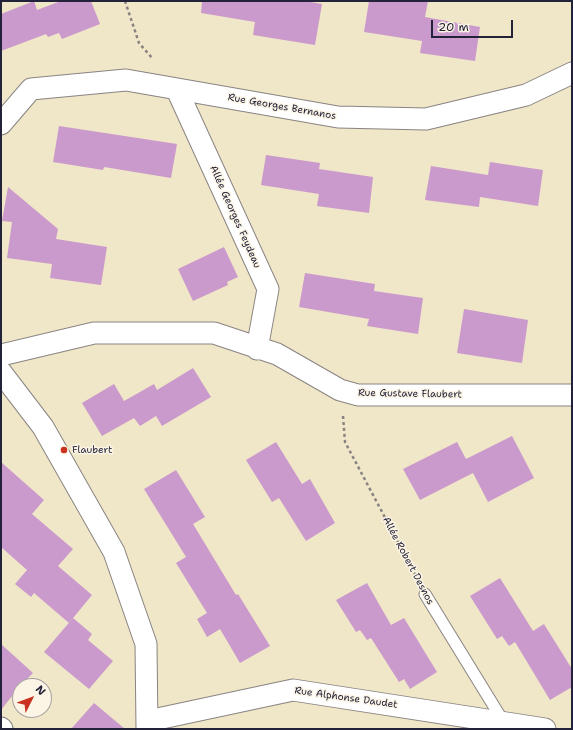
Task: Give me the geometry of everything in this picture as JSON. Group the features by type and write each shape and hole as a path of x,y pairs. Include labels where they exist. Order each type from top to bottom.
{"street":[{"name":"Rue Georges Bernanos","path":"1,124 31,90 126,80 338,117 426,119 526,95 572,73"},
{"name":"Allée Georges Feydeau","path":"177,90 268,289 256,348"},
{"name":"Rue Gustave Flaubert","path":"1,355 94,333 214,333 277,354 340,390 358,395 572,395"},
{"path":"1,372 43,426 114,552 146,644 148,725"},
{"name":"Rue Alphonse Daudet","path":"148,725 293,690 503,721 544,729"}],"lane":[{"name":"Allée Robert Desnos","path":"425,594 503,721"}],"path":[{"path":"125,1 139,43 153,60"},
{"name":"Allée Robert Desnos","path":"340,390 345,442 425,594"}],"building":[{"path":"34,1 37,10 61,1 91,1 100,24 62,39 59,33 48,37 46,34 1,51 1,14"},
{"path":"202,1 305,1 322,4 315,45 253,35 255,22 201,13"},
{"path":"369,1 428,1 425,17 480,27 475,61 420,53 422,41 364,32"},
{"path":"59,126 177,144 171,178 104,167 103,170 53,162"},
{"path":"266,155 320,163 319,169 373,177 369,213 317,206 319,194 261,185"},
{"path":"490,162 543,170 538,206 480,197 479,207 425,200 431,166 488,175"},
{"path":"8,187 58,229 56,239 107,247 101,285 50,278 52,264 7,258 12,222 2,221"},
{"path":"224,247 238,277 227,282 228,285 193,301 178,269"},
{"path":"305,273 375,284 374,291 423,298 418,334 367,326 369,319 299,307"},
{"path":"464,309 528,320 522,363 457,353"},
{"path":"193,368 211,397 162,426 156,416 140,426 134,418 102,436 82,403 114,384 124,401 154,384 157,390"},
{"path":"512,436 534,478 488,502 473,473 420,500 403,469 457,442 466,459"},
{"path":"276,442 302,484 310,479 335,523 306,541 279,498 272,502 246,460"},
{"path":"1,462 44,500 32,514 73,549 58,566 92,595 69,623 34,593 31,597 15,584 27,570 1,547"},
{"path":"176,470 205,517 193,524 236,595 238,594 270,646 240,663 220,629 207,637 197,619 207,613 176,563 186,557 144,489"},
{"path":"500,578 533,631 544,624 572,669 572,687 550,700 515,642 509,646 502,636 497,639 470,596"},
{"path":"367,583 391,625 404,618 437,672 410,689 404,679 399,682 371,638 367,640 360,630 356,632 336,600"},
{"path":"73,618 92,634 88,640 113,661 89,689 44,652"},
{"path":"1,644 33,673 28,678 12,678 12,696 1,710"},
{"path":"94,703 125,729 71,729"}],"place":[{"name":"Flaubert","path":"64,450"}]}
